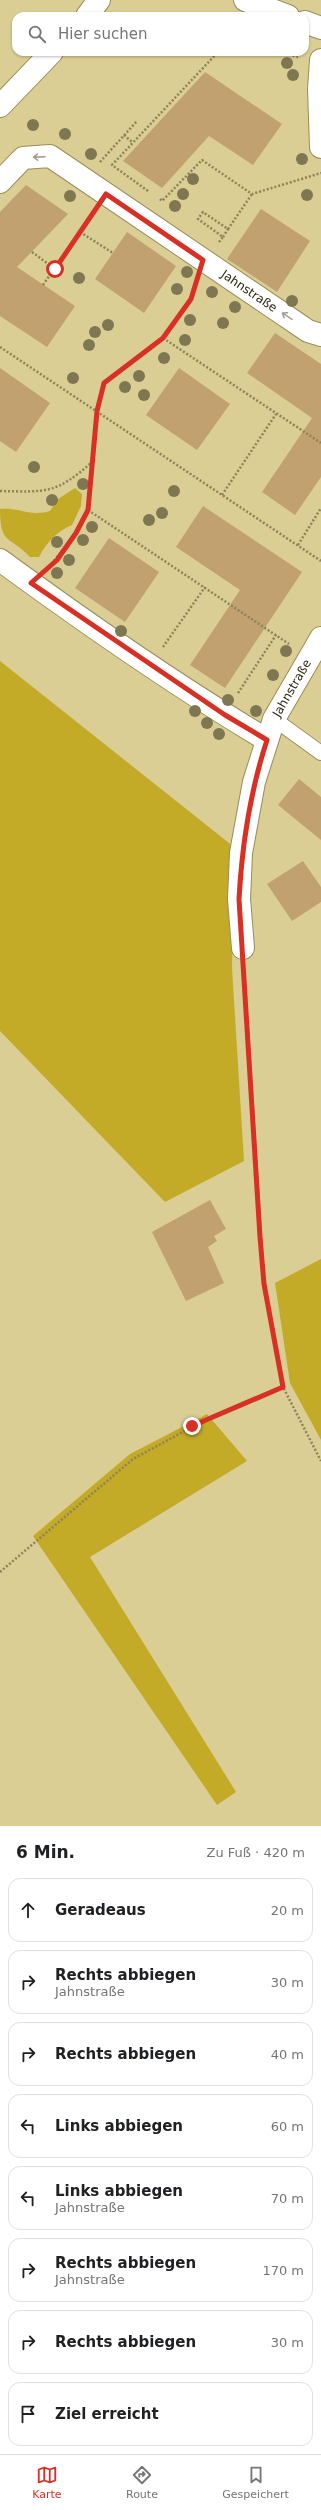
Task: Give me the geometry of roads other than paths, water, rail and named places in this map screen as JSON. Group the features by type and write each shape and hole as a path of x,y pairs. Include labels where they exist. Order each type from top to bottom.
{"street":[{"path":"90,12 100,0"},
{"path":"245,0 277,12"},
{"path":"309,24 321,28"},
{"path":"0,106 48,56"},
{"path":"321,60 319,89 321,146"},
{"name":"Jahnstraße","path":"0,182 23,158 50,156 308,331 321,336"},
{"path":"0,560 31,583 225,715 267,740"},
{"name":"Jahnstraße","path":"243,948 239,899 241,853 254,782 274,719 321,638"}],"lane":[{"path":"274,719 321,753"}]}
